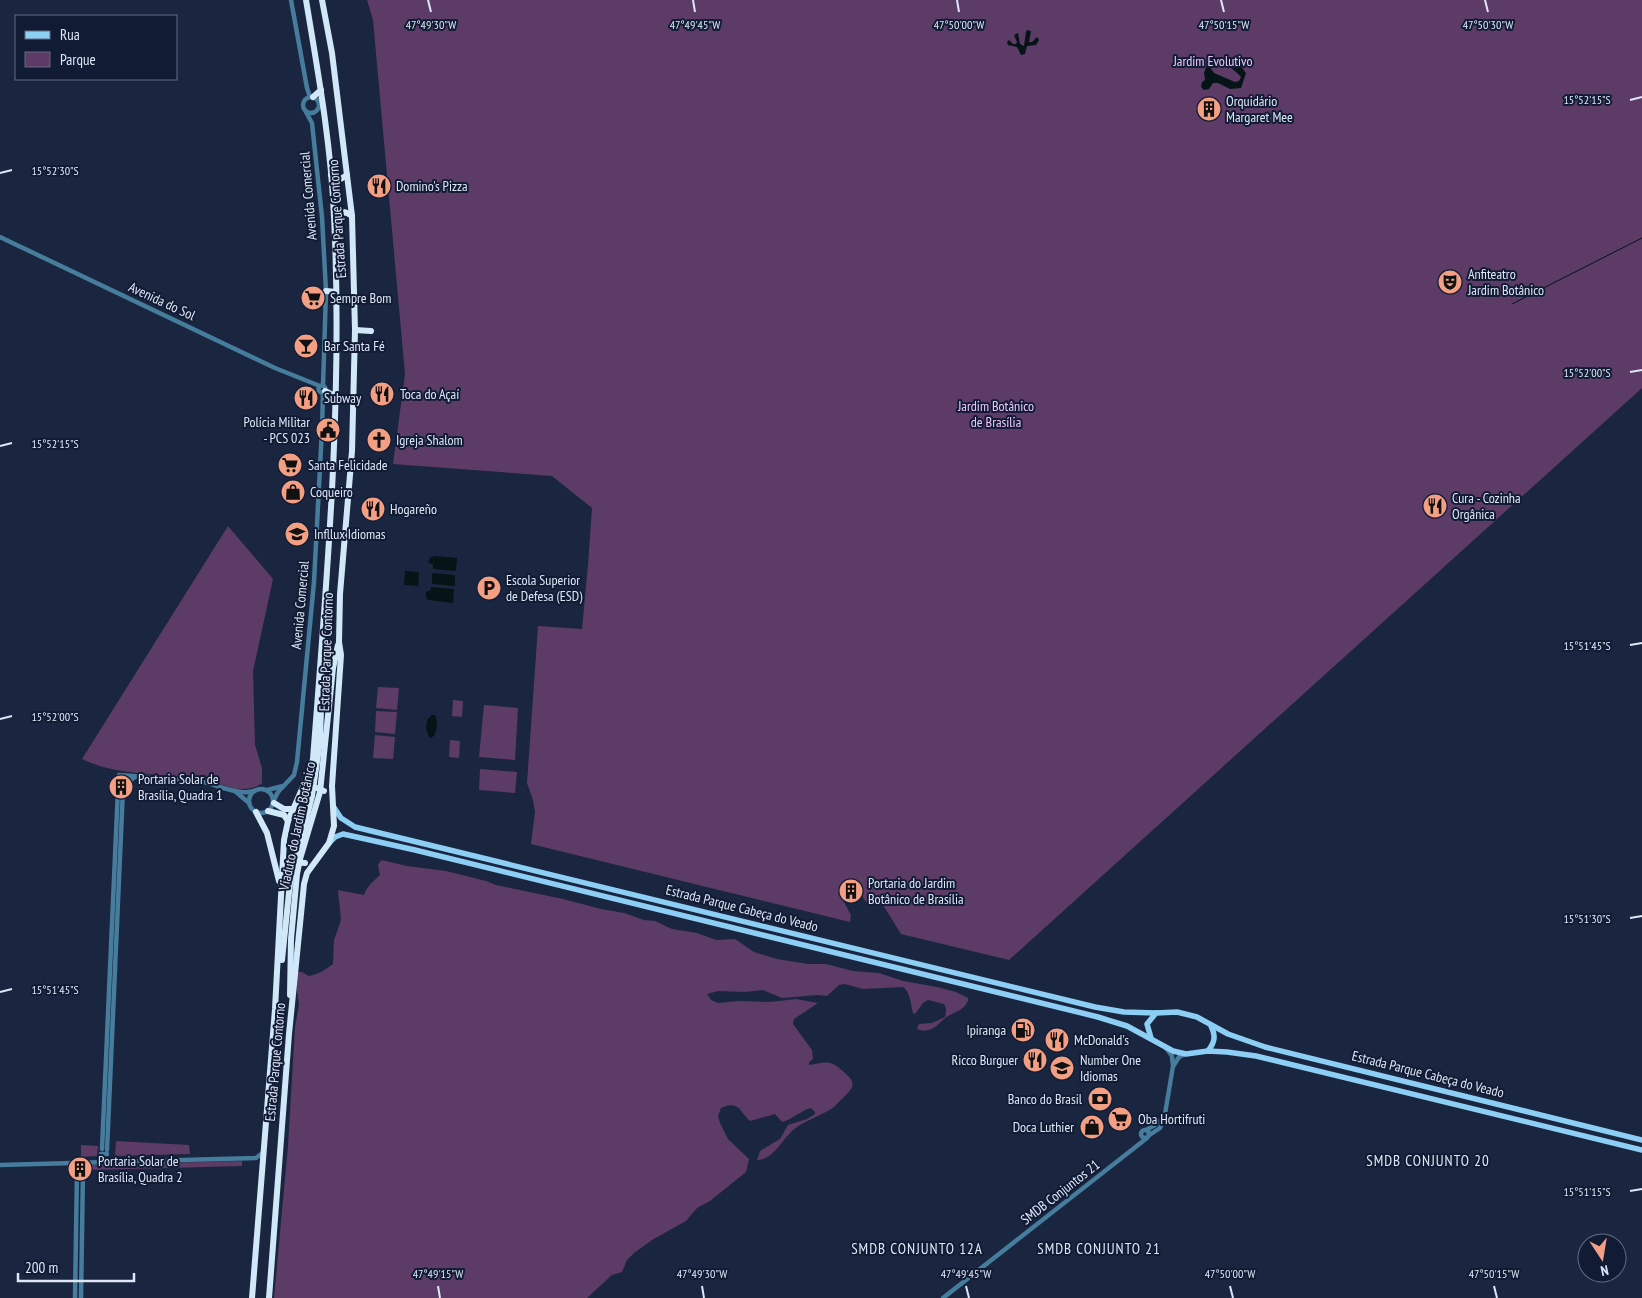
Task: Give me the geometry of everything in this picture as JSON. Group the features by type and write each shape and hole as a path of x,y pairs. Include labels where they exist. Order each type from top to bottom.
{"highway":[{"name":"Estrada Parque Contorno","path":"252,1298 274,1022 284,840 292,809 310,771 313,759 336,401 336,292 331,175 321,90 306,0"},
{"name":"Estrada Parque Contorno","path":"269,1298 291,1017 304,884 307,873 329,843 334,826 332,770 341,655 339,642 340,594 352,451 356,330 352,216 332,53 322,0"},
{"path":"310,98 321,90"},
{"path":"312,113 325,119"},
{"path":"331,175 339,180 348,175"},
{"path":"334,216 341,212 349,213 352,216"},
{"path":"326,291 336,292"},
{"path":"356,330 371,330"},
{"path":"323,389 336,386"},
{"path":"323,389 333,395 336,401"},
{"name":"Viaduto do Jardim Botânico","path":"291,1017 291,939 295,888 298,868 320,792 333,668 339,642"},
{"name":"Viaduto do Jardim Botânico","path":"274,1022 290,883 312,796 320,741 323,685 320,655"},
{"path":"298,796 307,789 314,788 324,791 332,804"},
{"path":"274,801 284,809 292,809"},
{"path":"268,811 284,815 288,821"},
{"path":"256,812 267,833 278,870 282,896"},
{"path":"284,852 289,860 293,862 305,863 316,859"}],"main road":[{"name":"Estrada Parque Cabeça do Veado","path":"332,804 341,818 355,827 1110,1010 1156,1013"},
{"name":"Estrada Parque Cabeça do Veado","path":"329,843 335,837 343,834 353,836 1098,1017 1127,1026 1151,1038"},
{"path":"545,882 547,873"},
{"path":"553,884 556,875"},
{"path":"1177,1012 1197,1017 1211,1026 1215,1036 1214,1042 1208,1051 1186,1054 1165,1047 1151,1038 1147,1024 1156,1013 1177,1012"},
{"name":"Estrada Parque Cabeça do Veado","path":"1211,1026 1245,1041 1265,1047 1642,1140"},
{"name":"Estrada Parque Cabeça do Veado","path":"1208,1051 1256,1056 1642,1150"}],"street":[{"name":"Avenida Comercial","path":"274,801 278,792 294,775 297,762 309,639 318,506 326,291 322,213 312,124 312,113 318,105 310,98 307,88 291,0"},
{"name":"Avenida Comercial","path":"310,98 304,104 312,113 312,124"},
{"name":"Avenida do Sol","path":"0,237 323,389"},
{"path":"104,1161 121,786 119,775 200,781 234,791 249,792 263,788 272,794 274,801 268,811 263,813 256,812 249,803 234,791"},
{"path":"121,786 136,777"},
{"path":"267,790 285,786"},
{"path":"249,803 250,796 254,791"},
{"path":"1165,1047 1172,1056 1173,1066"},
{"path":"1146,1130 1149,1133 1148,1137 1144,1138 1141,1136 1142,1132 1159,1122 1165,1114 1173,1066 1176,1059 1186,1054"},
{"name":"SMDB Conjuntos 21","path":"943,1298 1160,1128 1165,1114"},
{"name":"SMDB Conjuntos 21","path":"1133,1149 1141,1136"},
{"path":"0,1165 84,1169 104,1161 256,1158 264,1152"},
{"path":"256,1158 263,1163"},
{"path":"77,1169 84,1169"},
{"path":"75,1298 77,1169"},
{"path":"81,1298 84,1169"}],"green space":[{"name":"Jardim Botânico de Brasília","path":"367,0 1642,0 1642,388 1009,960 901,934 883,905 866,902 855,885 839,893 851,915 850,922 531,844 535,812 527,783 538,626 582,629 592,508 552,476 393,464 405,374 373,20"},
{"path":"228,526 273,579 253,671 255,745 262,768 262,783 252,788 236,789 203,779 126,772 96,765 82,759"},
{"path":"378,687 399,688 397,710 376,708"},
{"path":"453,700 463,701 462,717 452,716"},
{"path":"484,705 518,708 515,760 479,757"},
{"path":"376,711 397,712 395,734 375,732"},
{"path":"375,735 395,737 393,759 373,758"},
{"path":"450,740 460,741 459,758 449,757"},
{"path":"480,769 517,772 515,793 479,790"},
{"path":"381,860 407,866 446,871 496,885 624,913 644,920 655,921 672,929 697,933 716,940 735,939 754,952 777,959 808,964 826,964 853,971 879,973 903,981 956,992 968,998 968,1001 961,1009 945,1018 933,1028 925,1031 917,1029 919,1024 932,1023 945,1017 946,1010 944,1004 928,1000 923,1003 915,1014 913,1013 909,995 903,987 863,989 845,984 839,985 827,996 782,998 763,990 745,992 718,991 707,994 711,1000 718,1003 740,1001 770,1002 796,999 818,1003 794,1019 793,1024 812,1050 813,1059 809,1062 809,1065 824,1062 835,1065 851,1080 851,1089 834,1107 797,1127 774,1152 763,1159 757,1160 760,1151 780,1139 788,1125 807,1119 815,1114 815,1112 811,1108 782,1122 775,1114 750,1121 736,1106 732,1105 721,1108 718,1116 728,1139 749,1159 746,1172 710,1201 697,1208 686,1221 652,1240 634,1253 627,1260 622,1272 612,1275 587,1298 274,1298 288,1146 295,1027 299,1005 296,985 297,972 302,972 309,976 333,964 334,940 341,920 338,890 364,895 380,875 378,865"},
{"path":"116,1141 189,1145 190,1154 115,1156"},
{"path":"81,1145 98,1146 97,1156 81,1157"},
{"path":"242,1161 242,1166 91,1170 86,1175 87,1166 91,1165"}],"shaded area":[{"path":"1027,30 1031,31 1029,42 1032,42 1037,37 1039,40 1036,45 1027,46 1025,54 1021,55 1017,47 1008,45 1007,42 1009,40 1016,44 1014,35 1018,33 1020,44 1024,46"},
{"path":"1221,57 1239,64 1246,73 1241,88 1230,89 1218,83 1213,83 1209,89 1204,90 1201,87 1202,82 1205,80 1204,73 1209,59","holes":["1213,63 1228,66 1235,71 1241,77 1239,81 1235,82 1214,73 1211,69"]},
{"path":"434,556 457,558 456,571 433,569 433,565 428,562"},
{"path":"405,571 419,572 418,586 404,585"},
{"path":"432,573 455,575 455,586 432,584"},
{"path":"431,587 454,589 453,603 428,600 426,592 431,590"},
{"path":"435,715 437,726 434,736 430,738 426,726 429,717"}],"waterway":[{"path":"1512,304 1642,238"}],"place":[{"name":"Orquidário Margaret Mee","path":"1209,109"},
{"name":"Domino's Pizza","path":"379,186"},
{"name":"Anfiteatro Jardim Botânico","path":"1450,282"},
{"name":"Sempre Bom","path":"313,298"},
{"name":"Bar Santa Fé","path":"306,346"},
{"name":"Toca do Açaí","path":"382,394"},
{"name":"Subway","path":"306,398"},
{"name":"Polícia Militar - PCS 023","path":"328,430"},
{"name":"Igreja Shalom","path":"379,440"},
{"name":"Santa Felicidade","path":"290,465"},
{"name":"Coqueiro","path":"293,492"},
{"name":"Cura - Cozinha Orgânica","path":"1435,506"},
{"name":"Hogareño","path":"373,509"},
{"name":"Infllux Idiomas","path":"297,534"},
{"name":"Escola Superior de Defesa (ESD)","path":"489,588"},
{"name":"Portaria Solar de Brasília, Quadra 1","path":"121,787"},
{"name":"Portaria do Jardim Botânico de Brasília","path":"851,891"},
{"name":"Ipiranga","path":"1023,1030"},
{"name":"McDonald's","path":"1057,1040"},
{"name":"Ricco Burguer","path":"1035,1060"},
{"name":"Number One Idiomas","path":"1062,1068"},
{"name":"Banco do Brasil","path":"1100,1099"},
{"name":"Oba Hortifruti","path":"1120,1119"},
{"name":"Doca Luthier","path":"1092,1127"},
{"name":"Portaria Solar de Brasília, Quadra 2","path":"80,1169"}],"district":[{"name":"SMDB CONJUNTO 20","path":"1428,1161"},
{"name":"SMDB CONJUNTO 12A","path":"917,1249"},
{"name":"SMDB CONJUNTO 21","path":"1099,1249"}],"park label":[{"name":"Jardim Evolutivo","path":"1213,61"}]}
